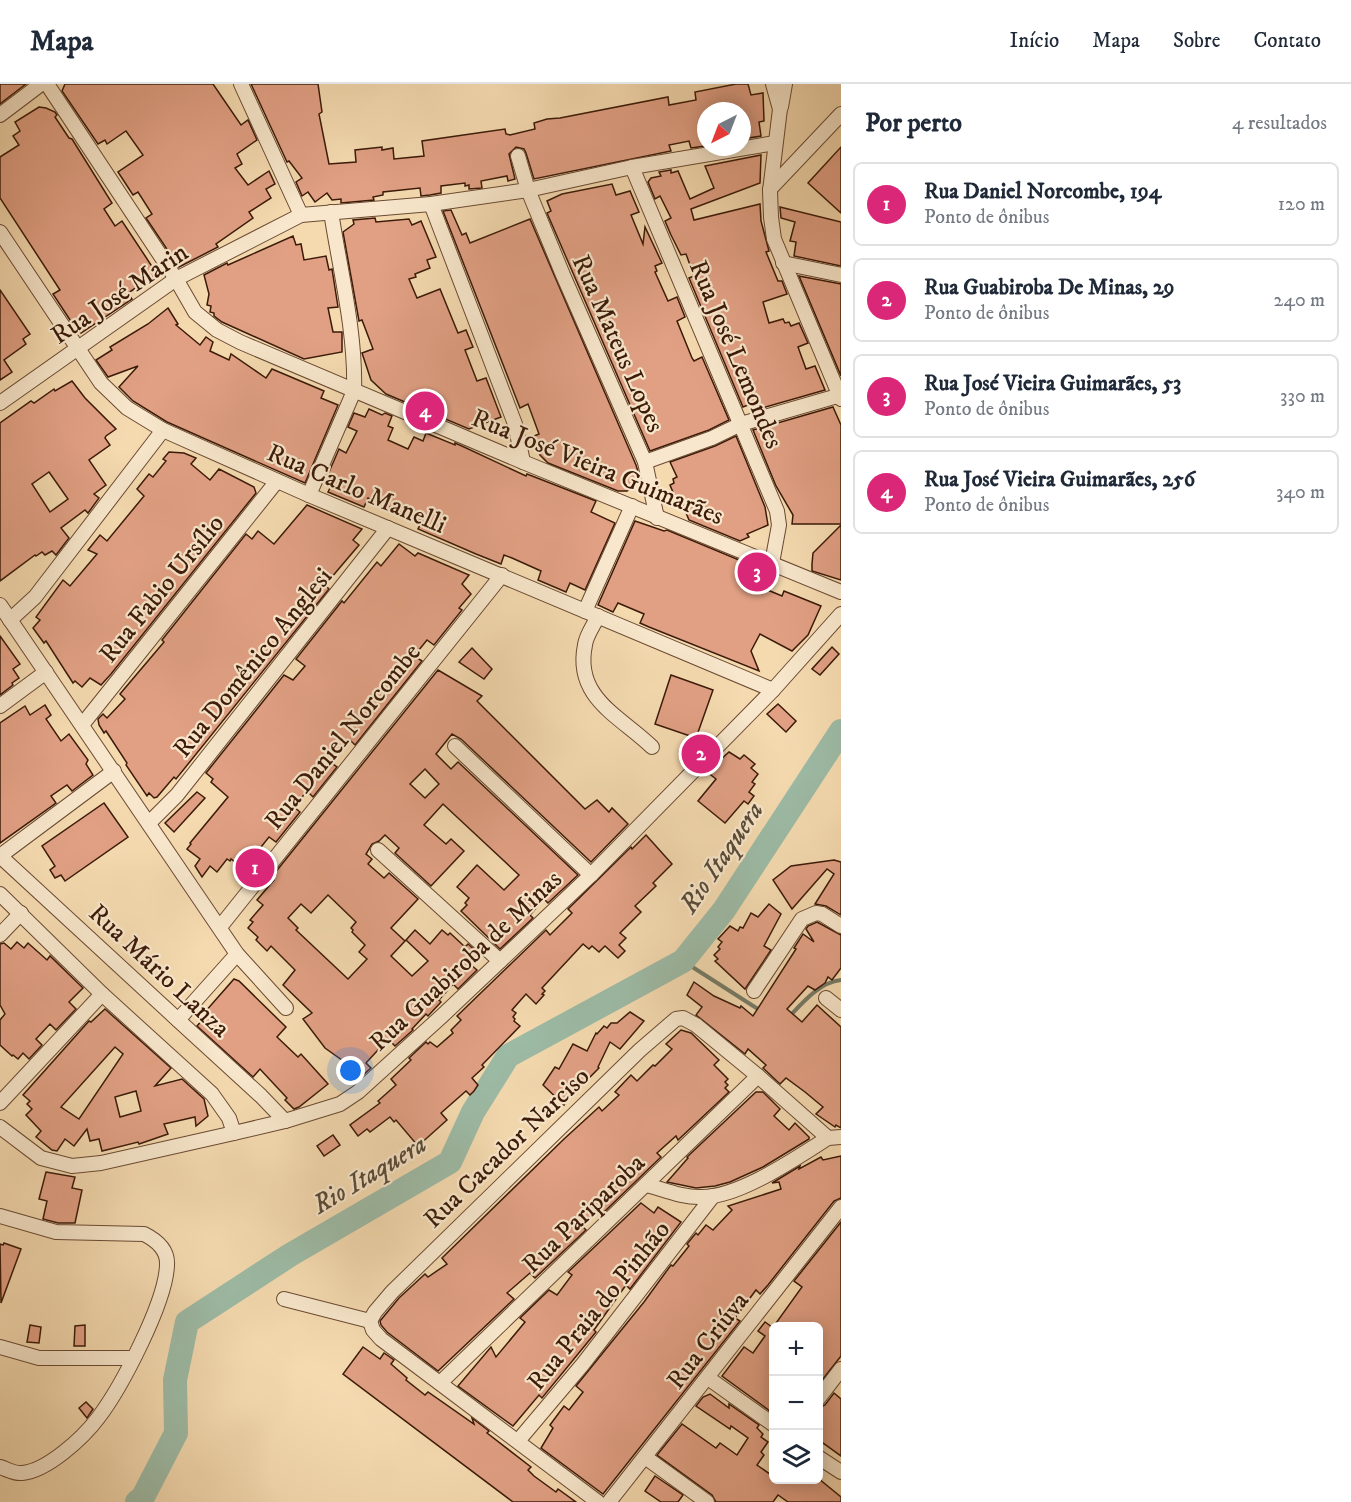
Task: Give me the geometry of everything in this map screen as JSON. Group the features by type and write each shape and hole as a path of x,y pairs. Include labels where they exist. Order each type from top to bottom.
{"street":[{"path":"0,115 41,84"},
{"name":"Rua José Vieira Guimarães","path":"47,84 176,279 195,312 217,330 240,342 523,462 841,592"},
{"path":"241,84 301,215 431,204 528,190 632,167 775,143"},
{"path":"772,84 780,109"},
{"path":"645,462 712,438 741,424 841,397 774,239 770,189 785,84"},
{"path":"770,189 841,114"},
{"name":"Rua Mateus Lopes","path":"518,156 528,190 563,275 645,462 657,518"},
{"name":"Rua José Lemondes","path":"632,167 777,511 779,525 772,563"},
{"path":"431,204 515,424 523,462"},
{"path":"309,495 354,391 355,373 350,329 331,213"},
{"name":"Rua José Marin","path":"0,403 176,279 301,215"},
{"name":"Rua Carlo Manelli","path":"0,232 6,253 101,383 127,408 163,430 309,495 773,690"},
{"path":"783,263 841,276"},
{"path":"10,620 35,597 163,430"},
{"name":"Rua Fabio Ursílio","path":"82,725 277,481"},
{"path":"632,506 592,613 582,670 585,681 593,694 619,720 652,747"},
{"name":"Rua Domênico Anglesi","path":"149,823 177,795 388,528"},
{"name":"Rua Daniel Norcombe","path":"220,927 502,575"},
{"path":"0,605 237,954 286,1008"},
{"name":"Rua Guabiroba de Minas","path":"0,1127 41,1158 72,1166 101,1163 234,1133 285,1121 340,1104 358,1092 591,875 773,690 841,614"},
{"path":"0,706 46,672"},
{"path":"455,746 591,875"},
{"path":"0,856 114,771"},
{"path":"378,850 500,961"},
{"name":"Rua Mário Lanza","path":"0,856 285,1121"},
{"path":"0,894 102,994 212,1094 229,1118 234,1133"},
{"path":"0,935 21,913"},
{"path":"754,991 802,919 816,913 822,914 841,926"},
{"path":"178,1020 237,954"},
{"path":"0,1103 102,994"},
{"path":"826,998 841,1010"},
{"name":"Rua Cacador Narciso","path":"370,1321 392,1292 526,1159 676,1018 683,1018 696,1025 758,1076"},
{"path":"647,1185 688,1196 713,1196 753,1182 835,1137 758,1076"},
{"name":"Rua Pariparoba","path":"440,1383 758,1076"},
{"name":"Rua Praia do Pinhão","path":"518,1441 583,1364 713,1196"},
{"name":"Rua Criúva","path":"609,1502 841,1207"},
{"path":"0,1216 56,1233 108,1235 136,1233 155,1239 164,1251 168,1263 165,1281 153,1316 116,1391 97,1419 67,1450 28,1472 19,1473 0,1467"},
{"path":"284,1299 370,1321 373,1330 381,1339 598,1502"},
{"path":"0,1347 39,1358 133,1358"},
{"path":"823,1394 841,1369"},
{"path":"708,1378 769,1421"},
{"path":"645,1457 707,1502"},
{"path":"823,1460 841,1472"}],"building":[{"path":"0,84 26,84 0,104"},
{"path":"65,84 213,84 241,125 248,120 257,140 237,154 242,164 235,168 248,185 269,171 275,184 266,189 271,198 249,212 253,218 216,244 218,247 179,267 146,218 152,214 138,192 133,195 118,172 143,155 126,131 107,144 105,140 98,144 62,91"},
{"path":"251,84 318,84 322,112 319,114 329,164 356,162 355,150 382,147 382,150 393,148 394,159 424,156 422,141 505,129 506,134 510,135 535,129 534,123 547,119 668,97 669,105 696,100 695,92 736,84 748,84 751,95 763,93 764,121 759,122 761,136 751,138 751,102 697,102 697,147 691,148 689,141 669,145 671,151 534,179 524,149 516,147 509,154 515,179 508,181 507,176 481,181 482,188 469,189 469,185 465,186 465,183 441,186 441,193 421,196 420,188 383,192 383,195 373,197 374,200 341,203 341,199 332,200 327,193 315,202 308,192 302,196 296,182 302,178 289,161 287,162"},
{"path":"39,107 55,112 57,115 55,117 72,139 112,203 104,209 115,226 122,221 157,274 128,293 132,299 81,333 53,294 60,290 0,198 0,157 19,145 13,136 20,131 15,122"},
{"path":"841,147 841,213 808,183"},
{"path":"761,155 760,183 691,209 694,220 760,204 761,221 769,251 766,252 778,281 782,281 787,294 763,302 769,323 783,319 791,326 799,323 808,343 798,347 806,369 815,366 825,390 755,410 753,403 743,407 689,278 694,276 686,254 681,255 665,221 671,218 660,196 655,199 648,182 651,178 661,176 659,172 678,171 690,199 714,188 705,166"},
{"path":"612,184 616,195 630,191 639,212 631,215 643,244 645,227 662,263 655,266 657,271 655,272 668,301 677,297 685,317 677,321 692,358 694,361 702,357 729,420 709,430 650,451 547,213 551,211 547,201 562,194"},
{"path":"780,207 841,222 841,266 794,256 796,242 790,241 795,222 781,218"},
{"path":"451,210 462,235 466,233 470,243 530,219 636,465 639,475 636,485 627,491 618,491 548,463 540,455 532,437 539,434 528,404 520,408 443,211"},
{"path":"375,218 376,222 409,219 412,225 421,221 436,257 427,260 430,268 409,279 417,298 440,289 458,333 466,330 473,347 465,350 477,381 486,378 501,417 469,429 386,394 371,380 362,353 373,349 362,320 359,321 343,232 354,224 353,220"},
{"path":"293,236 296,245 301,244 304,260 326,256 329,270 332,269 338,307 328,308 333,332 342,332 342,352 304,359 222,322 210,312 211,306 207,305 209,294 204,275"},
{"path":"799,276 841,284 841,376"},
{"path":"0,290 30,334 23,339 26,344 4,360 12,372 0,380"},
{"path":"168,308 178,324 176,325 200,345 206,337 213,342 210,351 229,360 231,354 266,378 272,369 324,391 321,398 338,405 305,483 167,422 133,401 119,387 138,366 108,377 96,360 112,350 110,347 148,324"},
{"path":"72,381 85,398 116,429 105,438 110,445 89,460 106,485 94,494 99,498 88,513 85,510 61,528 69,538 56,555 52,551 45,555 42,552 35,555 0,581 0,423 31,401 34,403 54,389 55,391","holes":["49,472 68,499 50,512 32,484"]},
{"path":"833,407 841,425 841,524 792,524 793,515 776,486 753,430"},
{"path":"369,409 382,415 385,413 392,416 388,426 393,428 388,440 408,449 414,437 423,441 426,433 455,445 455,443 526,476 527,474 596,501 591,512 615,523 585,590 570,583 566,592 538,580 541,571 512,558 504,555 501,564 476,554 418,529 422,521 368,498 364,507 328,492 333,482 326,479 339,449 346,453 357,431 348,427 354,413 365,417"},
{"path":"736,436 765,507 768,525 747,534 749,537 740,541 689,520 681,501 677,502 670,485 677,477 670,462"},
{"path":"169,452 184,453 196,458 191,464 210,480 219,469 254,487 256,493 111,674 101,685 90,678 82,687 75,681 73,683 46,641 44,643 33,628 40,620 36,617 63,580 70,586 97,554 88,550 100,535 107,541 144,496 137,489 149,474 153,477 166,461 163,459"},
{"path":"307,505 362,529 353,540 359,545 325,585 329,589 176,779 174,777 157,797 154,798 149,793 147,796 106,731 104,733 98,719 103,714 107,718 125,699 120,694 164,642 162,640 246,534 252,539 258,531 274,544"},
{"path":"635,521 667,530 744,562 746,567 764,574 758,586 782,596 784,591 821,606 808,635 792,651 760,634 751,651 759,671 640,623 644,614 618,603 613,612 598,605"},
{"path":"841,525 841,580 812,571 812,564 813,553"},
{"path":"399,544 415,556 418,553 469,575 462,584 471,594 459,608 462,610 434,645 427,640 414,656 422,661 355,745 349,739 330,762 337,767 313,797 307,791 294,807 300,812 276,842 269,837 257,852 260,854 248,868 244,865 241,867 231,859 230,861 227,859 217,872 210,866 202,877 195,866 200,859 187,849 228,797 211,782 213,779 206,773 284,675 293,680 305,666 296,659 342,601 344,603 377,562 381,566"},
{"path":"0,636 20,664 13,669 19,678 0,695"},
{"path":"832,647 839,654 820,675 812,669"},
{"path":"472,648 492,669 484,679 459,662"},
{"path":"438,670 482,696 477,701 585,809 597,800 609,812 612,808 628,824 591,862 461,739 452,734 436,754 451,769 458,762 578,875 548,903 544,899 530,915 533,918 500,949 461,911 467,905 465,903 469,898 457,887 477,865 504,890 519,875 443,804 424,825 446,844 451,839 464,851 431,886 395,853 399,848 385,835 372,844 366,854 372,859 368,864 384,878 389,873 418,899 391,928 405,941 391,956 412,976 428,961 406,940 415,930 430,944 442,930 448,935 450,933 465,947 468,944 480,955 471,965 477,970 458,989 453,984 428,1016 426,1014 395,1046 388,1039 366,1063 371,1068 363,1075 325,1048 303,1019 312,1013 283,985 295,970 271,946 267,951 256,940 258,937 248,928 253,922 250,920 263,905 257,900 274,880 272,878","holes":["425,769 439,784 425,798 410,784","328,895 356,922 351,928 352,932 365,945 359,952 367,959 348,979 296,930 298,928 288,918 301,904 311,913"]},
{"path":"671,675 713,690 696,738 655,724"},
{"path":"778,704 796,721 786,732 767,714"},
{"path":"45,705 51,715 46,719 61,741 69,734 88,760 86,764 93,775 72,791 67,785 51,796 56,803 0,843 0,723 25,706 30,715"},
{"path":"729,752 740,759 744,755 755,764 751,768 758,774 749,792 754,796 748,804 744,801 725,823 698,801 716,779 707,772"},
{"path":"197,792 205,798 174,832 165,823"},
{"path":"104,803 128,837 65,881 61,875 55,878 50,870 55,866 42,846"},
{"path":"646,835 672,864 653,883 656,886 635,906 641,912 620,933 626,938 619,945 625,951 618,958 605,946 599,952 592,946 589,949 583,944 542,988 545,991 542,994 544,995 536,1004 526,994 512,1010 516,1013 513,1017 514,1021 520,1026 472,1078 478,1085 474,1091 470,1095 466,1091 441,1113 447,1120 418,1146 396,1120 394,1122 390,1117 370,1132 367,1129 358,1136 350,1125 380,1103 378,1101 396,1085 391,1079 411,1060 409,1058 426,1042 437,1047 453,1033 451,1030 461,1020 457,1016 546,930 550,935 572,913 568,909"},
{"path":"834,860 841,862 841,915 826,906 815,904 834,874 827,869 792,909 773,880 791,866"},
{"path":"769,904 781,914 764,946 771,950 745,989 715,961 718,959 714,955 720,949 718,947 722,942 718,939 730,926 738,931 740,927 743,928 751,913 758,917"},
{"path":"817,922 841,935 841,968 832,980 828,977 825,983 815,990 808,986 787,1009 802,1022 817,1005 841,1027 841,1128 836,1125 835,1127 816,1114 823,1107 805,1092 786,1078 780,1084 763,1068 766,1065 748,1049 745,1054 696,1015 702,1007 687,995 694,982 714,996 740,1008 741,1006 753,1016 796,949 794,948 803,934 814,942 806,929"},
{"path":"17,942 24,948 28,943 47,960 50,956 83,988 69,1002 76,1009 56,1030 50,1024 36,1039 42,1045 29,1059 23,1053 18,1059 0,1045 0,1020 5,1014 0,1005 0,944 4,943 11,949"},
{"path":"234,979 239,981 286,1027 277,1037 298,1057 301,1054 328,1084 299,1107 294,1109 260,1069 253,1077 197,1026 207,1015 204,1013"},
{"path":"105,1009 171,1068 155,1086 182,1079 204,1099 208,1116 196,1126 195,1117 164,1124 168,1134 139,1144 138,1142 102,1151 99,1139 90,1141 87,1129 74,1146 65,1139 57,1151 52,1150 36,1137 41,1131 26,1115 32,1109 27,1104 30,1101 23,1095 89,1021 91,1022","holes":["115,1047 123,1054 79,1119 61,1107","136,1091 141,1111 120,1117 115,1097"]},
{"path":"630,1012 644,1021 620,1049 610,1042 599,1068 585,1082 579,1078 564,1105 543,1085 555,1067 559,1069 573,1044 587,1051 596,1033 604,1026 607,1028 611,1023 617,1023"},
{"path":"681,1030 691,1033 719,1060 714,1065 728,1079 725,1082 728,1085 725,1088 729,1092 678,1140 676,1136 657,1153 661,1157 604,1212 598,1209 581,1225 586,1230 535,1278 530,1273 507,1293 514,1299 438,1371 387,1332 380,1321 399,1298 425,1274 428,1277 447,1264 442,1258 564,1139 599,1107 602,1111 619,1095 615,1092 631,1075 637,1081 653,1065 655,1066 672,1049 666,1044"},
{"path":"756,1092 763,1092 780,1109 774,1116 789,1130 795,1123 809,1139 763,1167 730,1182 696,1188 667,1182 687,1157"},
{"path":"333,1135 340,1145 324,1156 317,1146"},
{"path":"841,1156 841,1198 834,1201 760,1294 756,1290 735,1318 740,1321 603,1494 541,1448 553,1428 550,1425 564,1406 569,1410 583,1392 576,1386 671,1265 673,1266 689,1246 687,1244 696,1233 698,1235 706,1225 713,1230 732,1210 728,1206 781,1189 779,1182 772,1183 800,1166 799,1169 821,1157 823,1160"},
{"path":"46,1172 75,1177 72,1188 82,1190 75,1223 58,1223 43,1219 47,1201 39,1199"},
{"path":"641,1203 654,1213 658,1207 681,1222 630,1289 626,1285 594,1330 596,1332 542,1398 539,1395 513,1426 458,1386 491,1347 496,1357 525,1322 520,1318 549,1290 557,1295 572,1275 568,1272"},
{"path":"841,1222 841,1356 823,1379 823,1322 777,1322 802,1287 794,1281"},
{"path":"4,1243 21,1249 1,1303 0,1244"},
{"path":"765,1322 769,1325 769,1410 722,1376 744,1347 753,1353 765,1336 758,1331"},
{"path":"30,1325 41,1327 39,1343 27,1342"},
{"path":"85,1325 85,1346 74,1346 75,1326"},
{"path":"363,1347 380,1359 384,1353 394,1360 391,1364 425,1395 428,1392 474,1424 472,1418 489,1431 487,1433 531,1467 528,1470 534,1476 556,1492 558,1489 576,1502 513,1502 343,1374"},
{"path":"834,1393 841,1399 841,1456 823,1443 823,1406"},
{"path":"710,1394 759,1425 757,1428 763,1434 761,1437 768,1442 761,1452 764,1455 757,1465 769,1473 769,1484 823,1482 841,1497 841,1502 788,1502 778,1495 773,1502 716,1502 712,1495 657,1455 682,1424 716,1448 720,1443 737,1455 748,1438 696,1406 703,1397"},
{"path":"86,1402 93,1409 87,1418 79,1408"},
{"path":"655,1476 683,1495 678,1502 661,1502 645,1491"}],"waterway":[{"name":"Rio Itaquera","path":"137,1502 143,1497 176,1433 175,1380 187,1322 290,1255 450,1162 473,1112 508,1056 683,961 724,910 841,731"},
{"path":"683,961 761,1011"},
{"path":"789,1017 819,989 841,980"}],"place":[{"name":"Rua José Vieira Guimarães, 256","path":"425,411"},
{"name":"Rua José Vieira Guimarães, 53","path":"757,572"},
{"name":"Rua Guabiroba De Minas, 29","path":"701,754"},
{"name":"Rua Daniel Norcombe, 194","path":"255,868"}]}
